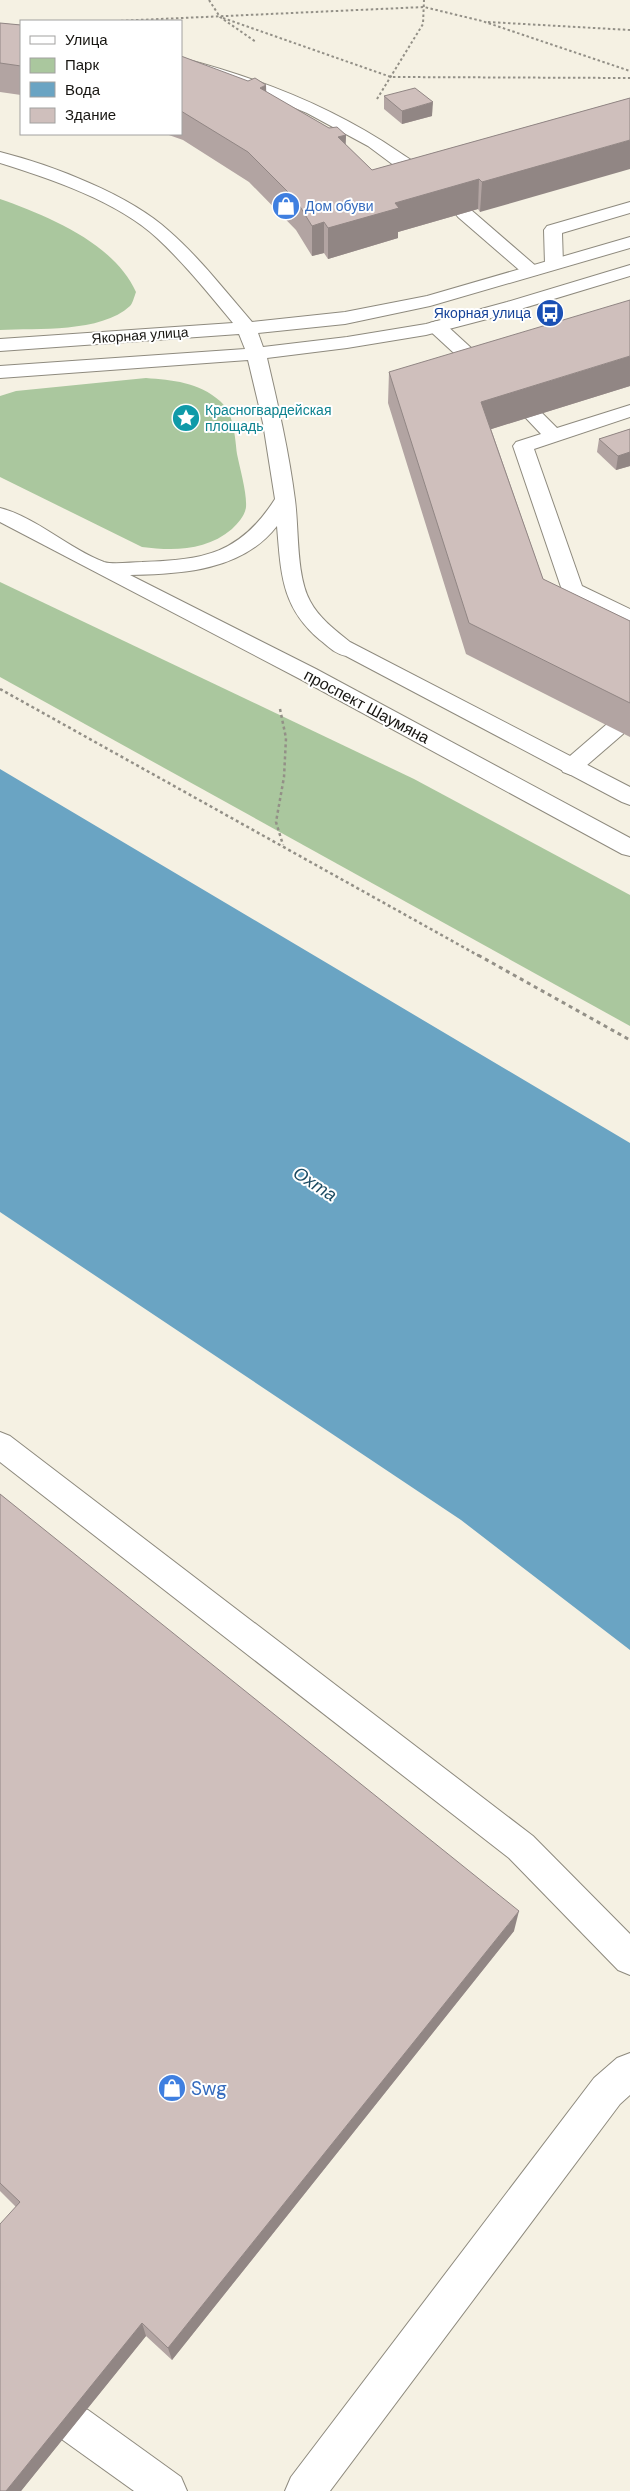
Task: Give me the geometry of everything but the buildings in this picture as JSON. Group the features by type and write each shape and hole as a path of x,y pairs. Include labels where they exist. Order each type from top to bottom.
{"street":[{"path":"182,63 261,87 312,110 404,162 429,183"},
{"path":"0,157 62,177 117,202 162,233 200,272 246,327 256,352 273,423 285,499 292,577 299,601 316,625 345,649 348,648 630,797"},
{"path":"404,162 422,157"},
{"path":"554,264 553,230 630,207"},
{"path":"464,213 531,271"},
{"name":"Якорная улица","path":"0,345 286,325 379,312 430,301 630,242"},
{"name":"Якорная улица","path":"0,372 256,352 355,341 437,327 630,270"},
{"path":"437,327 487,373"},
{"path":"630,411 523,446 573,590 630,617"},
{"path":"534,416 554,436"},
{"path":"0,514 102,569 200,563 234,551 262,532 285,499"},
{"name":"проспект Шаумяна","path":"102,569 308,674 630,848"},
{"path":"571,767 615,729"},
{"path":"0,1445 521,1847 630,1958"},
{"path":"305,2491 607,2092 630,2071"},
{"path":"74,2424 167,2491"}],"path":[{"path":"359,135 366,117 423,24 424,0"},
{"path":"142,20 424,7 482,21 630,71"},
{"path":"220,17 391,77 630,78"},
{"path":"482,21 630,30"},
{"path":"0,689 630,1040"},
{"path":"277,703 284,720 286,738 284,777 276,822 283,846"}],"green space":[{"path":"0,199 58,223 96,246 112,259 126,275 136,292 131,305 118,315 86,325 50,329 0,330"},
{"path":"146,378 185,383 203,390 225,406 231,419 246,507 239,522 232,529 211,542 178,549 142,547 0,477 0,396 16,391"},
{"path":"0,582 414,779 630,895 630,1026 0,677"}],"water":[{"name":"Охта","path":"0,769 630,1143 630,1650 461,1520 0,1212"}],"place":[{"name":"Дом обуви","path":"286,206"},
{"name":"Якорная улица","path":"550,313"},
{"name":"Красногвардейская площадь","path":"186,418"},
{"name":"Swg","path":"172,2088"}]}
